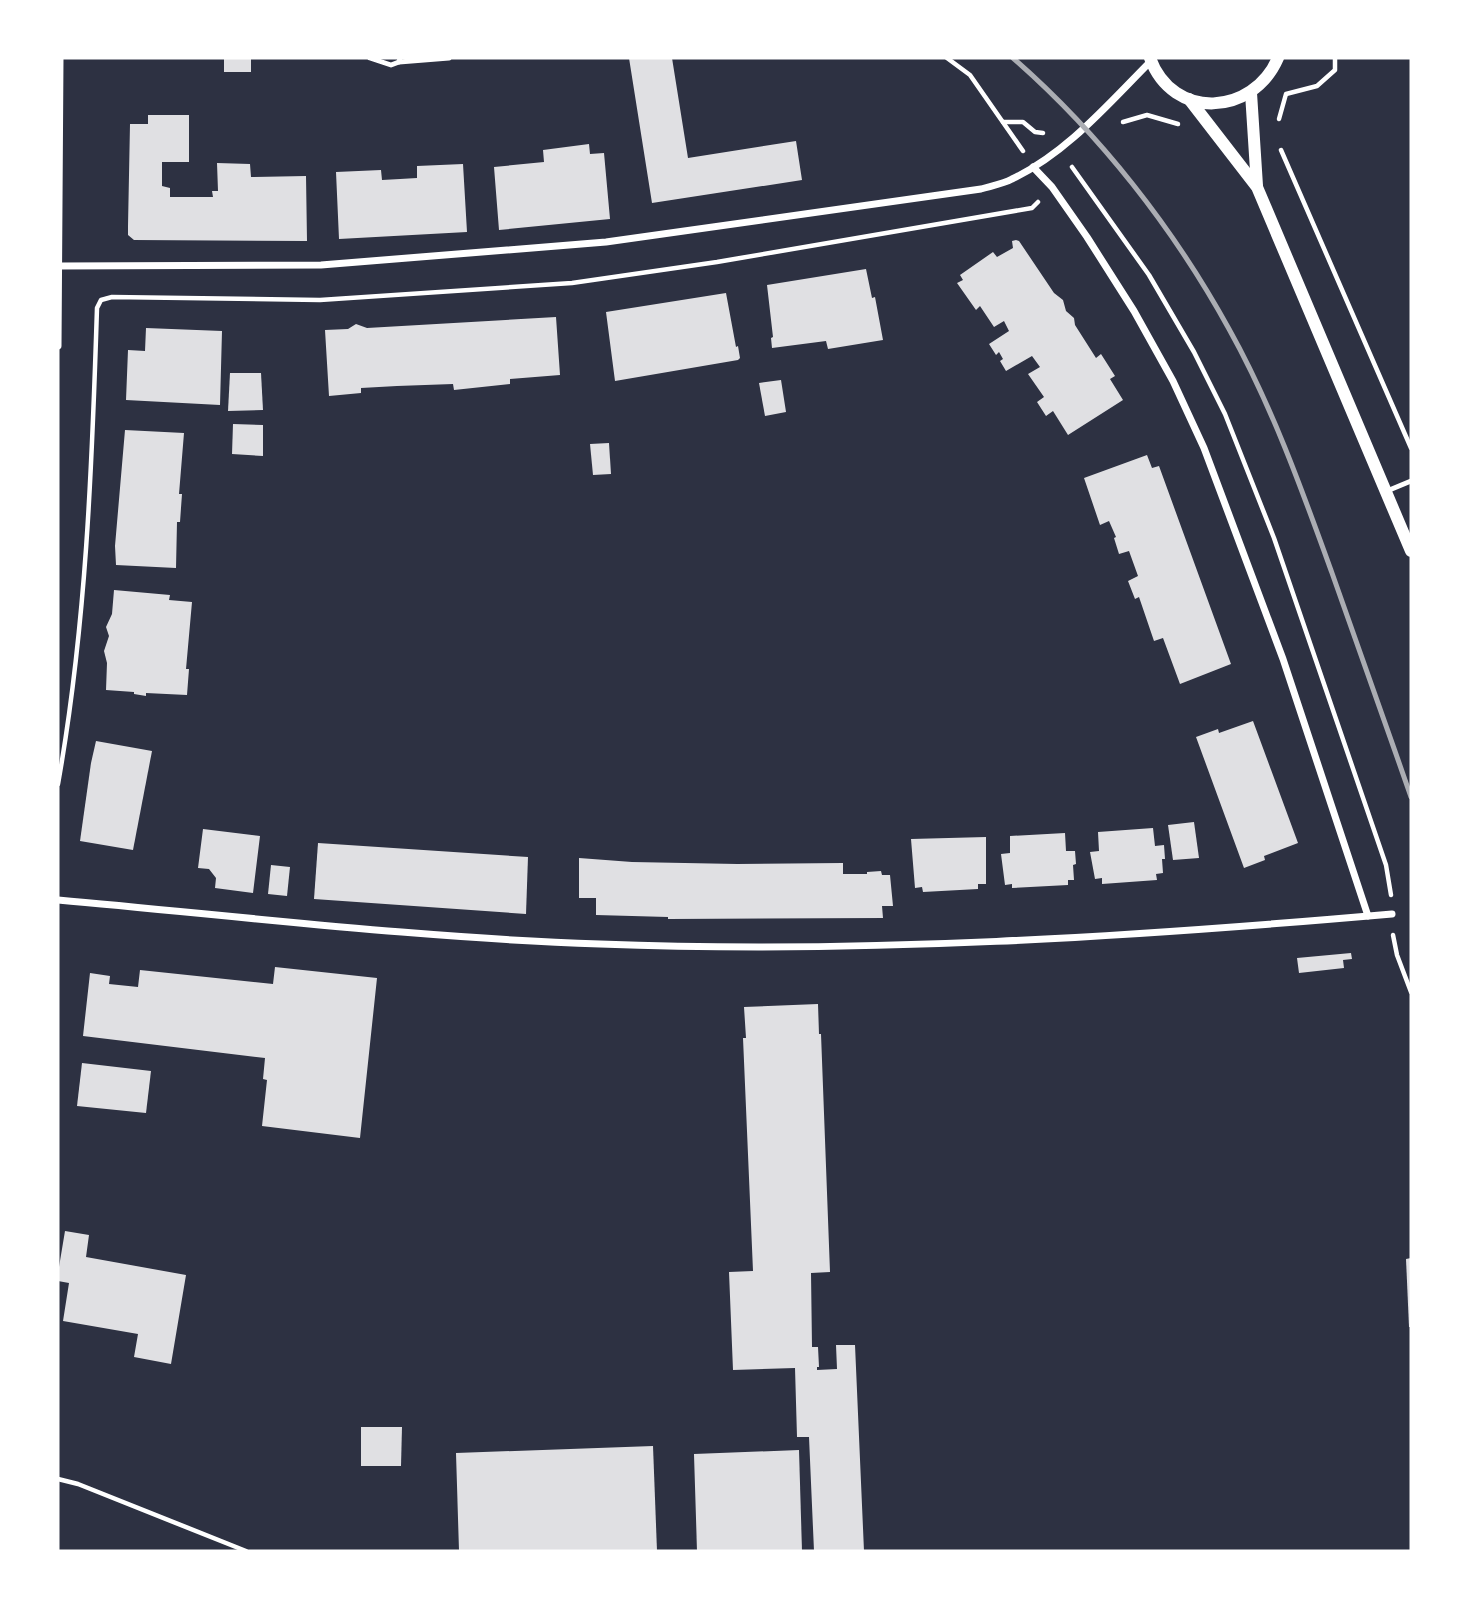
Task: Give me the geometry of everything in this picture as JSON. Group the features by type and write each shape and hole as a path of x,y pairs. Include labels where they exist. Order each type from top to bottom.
{"street":[{"path":"58,346 60,58"},
{"path":"60,266 321,265 606,242 981,189 1011,180 1056,152 1084,128 1151,59 1163,81 1189,99 1202,103 1227,103 1251,93 1263,83 1278,58"},
{"path":"1251,93 1256,187"},
{"path":"1189,99 1256,187 1411,551"},
{"path":"1033,167 1052,187 1134,311 1173,381 1204,448 1283,659 1368,916"},
{"path":"58,900 527,941 736,947 943,944 1392,914"}],"lane":[{"path":"370,58 391,65 399,60 450,58"},
{"path":"1387,491 1411,481"}],"path":[{"path":"947,58 970,75 1033,167"},
{"path":"1277,125 1286,94 1317,86 1335,70 1335,58"},
{"path":"1003,122 1023,122 1035,132 1050,135"},
{"path":"1280,147 1411,448"},
{"path":"58,784 74,688 85,582 97,308 101,300 112,297 320,300 572,283 717,262 1032,208 1072,167"},
{"path":"58,1479 78,1484 246,1551"}],"building":[{"path":"224,58 251,58 251,72 224,72"},
{"path":"629,58 672,58 688,158 796,141 802,180 652,203"},
{"path":"148,115 189,115 189,162 162,162 162,186 170,188 170,197 213,197 212,191 218,191 217,163 250,164 251,177 306,176 307,241 134,240 128,235 130,124 148,124"},
{"path":"589,144 590,154 604,153 610,219 499,230 494,167 544,162 543,150"},
{"path":"463,164 467,232 339,239 336,172 381,170 382,180 417,178 417,166"},
{"path":"1016,240 1054,293 1063,300 1066,311 1074,318 1075,325 1096,358 1101,354 1115,376 1110,379 1123,400 1068,435 1053,411 1046,416 1037,402 1044,397 1028,374 1040,367 1032,356 1006,371 1000,361 1003,359 999,352 996,355 989,344 1009,331 1004,321 994,327 980,306 976,310 957,283 963,280 960,275 993,252 997,257 1013,248 1012,241"},
{"path":"866,269 872,298 875,297 883,340 828,349 826,341 772,348 767,285"},
{"path":"726,293 736,347 738,346 738,360 615,381 606,312"},
{"path":"556,317 560,375 510,379 510,384 454,390 453,384 397,386 361,388 361,393 329,396 325,330 348,329 356,324 367,328"},
{"path":"146,328 222,331 220,405 126,400 128,350 145,351"},
{"path":"230,373 261,373 263,410 228,411"},
{"path":"781,380 786,412 765,416 759,383"},
{"path":"233,424 263,425 263,456 232,454"},
{"path":"125,430 184,433 176,568 116,565 115,546"},
{"path":"609,443 611,474 593,475 590,444"},
{"path":"1147,455 1152,468 1159,466 1231,664 1180,684 1163,638 1154,641 1139,597 1135,599 1128,581 1138,576 1129,551 1119,554 1109,521 1100,525 1084,478"},
{"path":"114,590 170,595 169,600 192,602 186,669 189,669 187,695 146,693 146,696 134,692 106,690 107,663 104,651 109,636 106,627 112,614"},
{"path":"1253,721 1298,843 1264,856 1265,860 1244,868 1196,737 1218,729 1219,733"},
{"path":"96,741 152,751 133,850 80,841"},
{"path":"1194,822 1199,858 1173,860 1168,825"},
{"path":"1153,828 1155,846 1164,845 1163,873 1156,874 1157,880 1102,884 1102,878 1095,879 1090,852 1099,851 1098,832"},
{"path":"203,829 260,836 253,893 215,888 216,878 209,869 198,868"},
{"path":"1065,833 1066,851 1075,851 1074,880 1068,880 1068,885 1012,888 1012,884 1005,885 1001,854 1010,853 1010,836"},
{"path":"986,837 986,884 978,884 978,889 923,892 922,887 915,888 911,839"},
{"path":"318,843 528,857 526,914 314,899"},
{"path":"579,858 737,864 843,863 843,874 881,871 882,875 890,875 893,906 882,906 883,918 668,919 596,915 596,898 579,898"},
{"path":"271,865 290,867 287,896 268,894"},
{"path":"1351,953 1352,959 1343,960 1344,968 1299,973 1297,958"},
{"path":"275,967 377,978 360,1138 262,1126 267,1080 263,1079 265,1058 83,1036 90,973 110,976 109,984 138,987 140,970 273,984"},
{"path":"818,1004 830,1272 811,1273 812,1347 818,1347 817,1370 837,1369 836,1345 855,1345 864,1551 814,1551 809,1437 797,1437 795,1368 733,1370 729,1272 753,1271 744,1007"},
{"path":"82,1063 151,1071 146,1113 77,1106"},
{"path":"65,1231 89,1235 86,1257 186,1275 171,1364 134,1357 138,1334 63,1321 69,1283 58,1281 58,1273"},
{"path":"1411,1258 1411,1327 1409,1327 1406,1259"},
{"path":"361,1427 402,1427 401,1466 361,1466"},
{"path":"653,1446 657,1551 459,1551 456,1453"},
{"path":"799,1450 802,1551 697,1551 694,1454"}],"railway":[{"path":"1013,58 1076,118 1133,184 1184,255 1245,358 1298,480 1411,797"}]}
